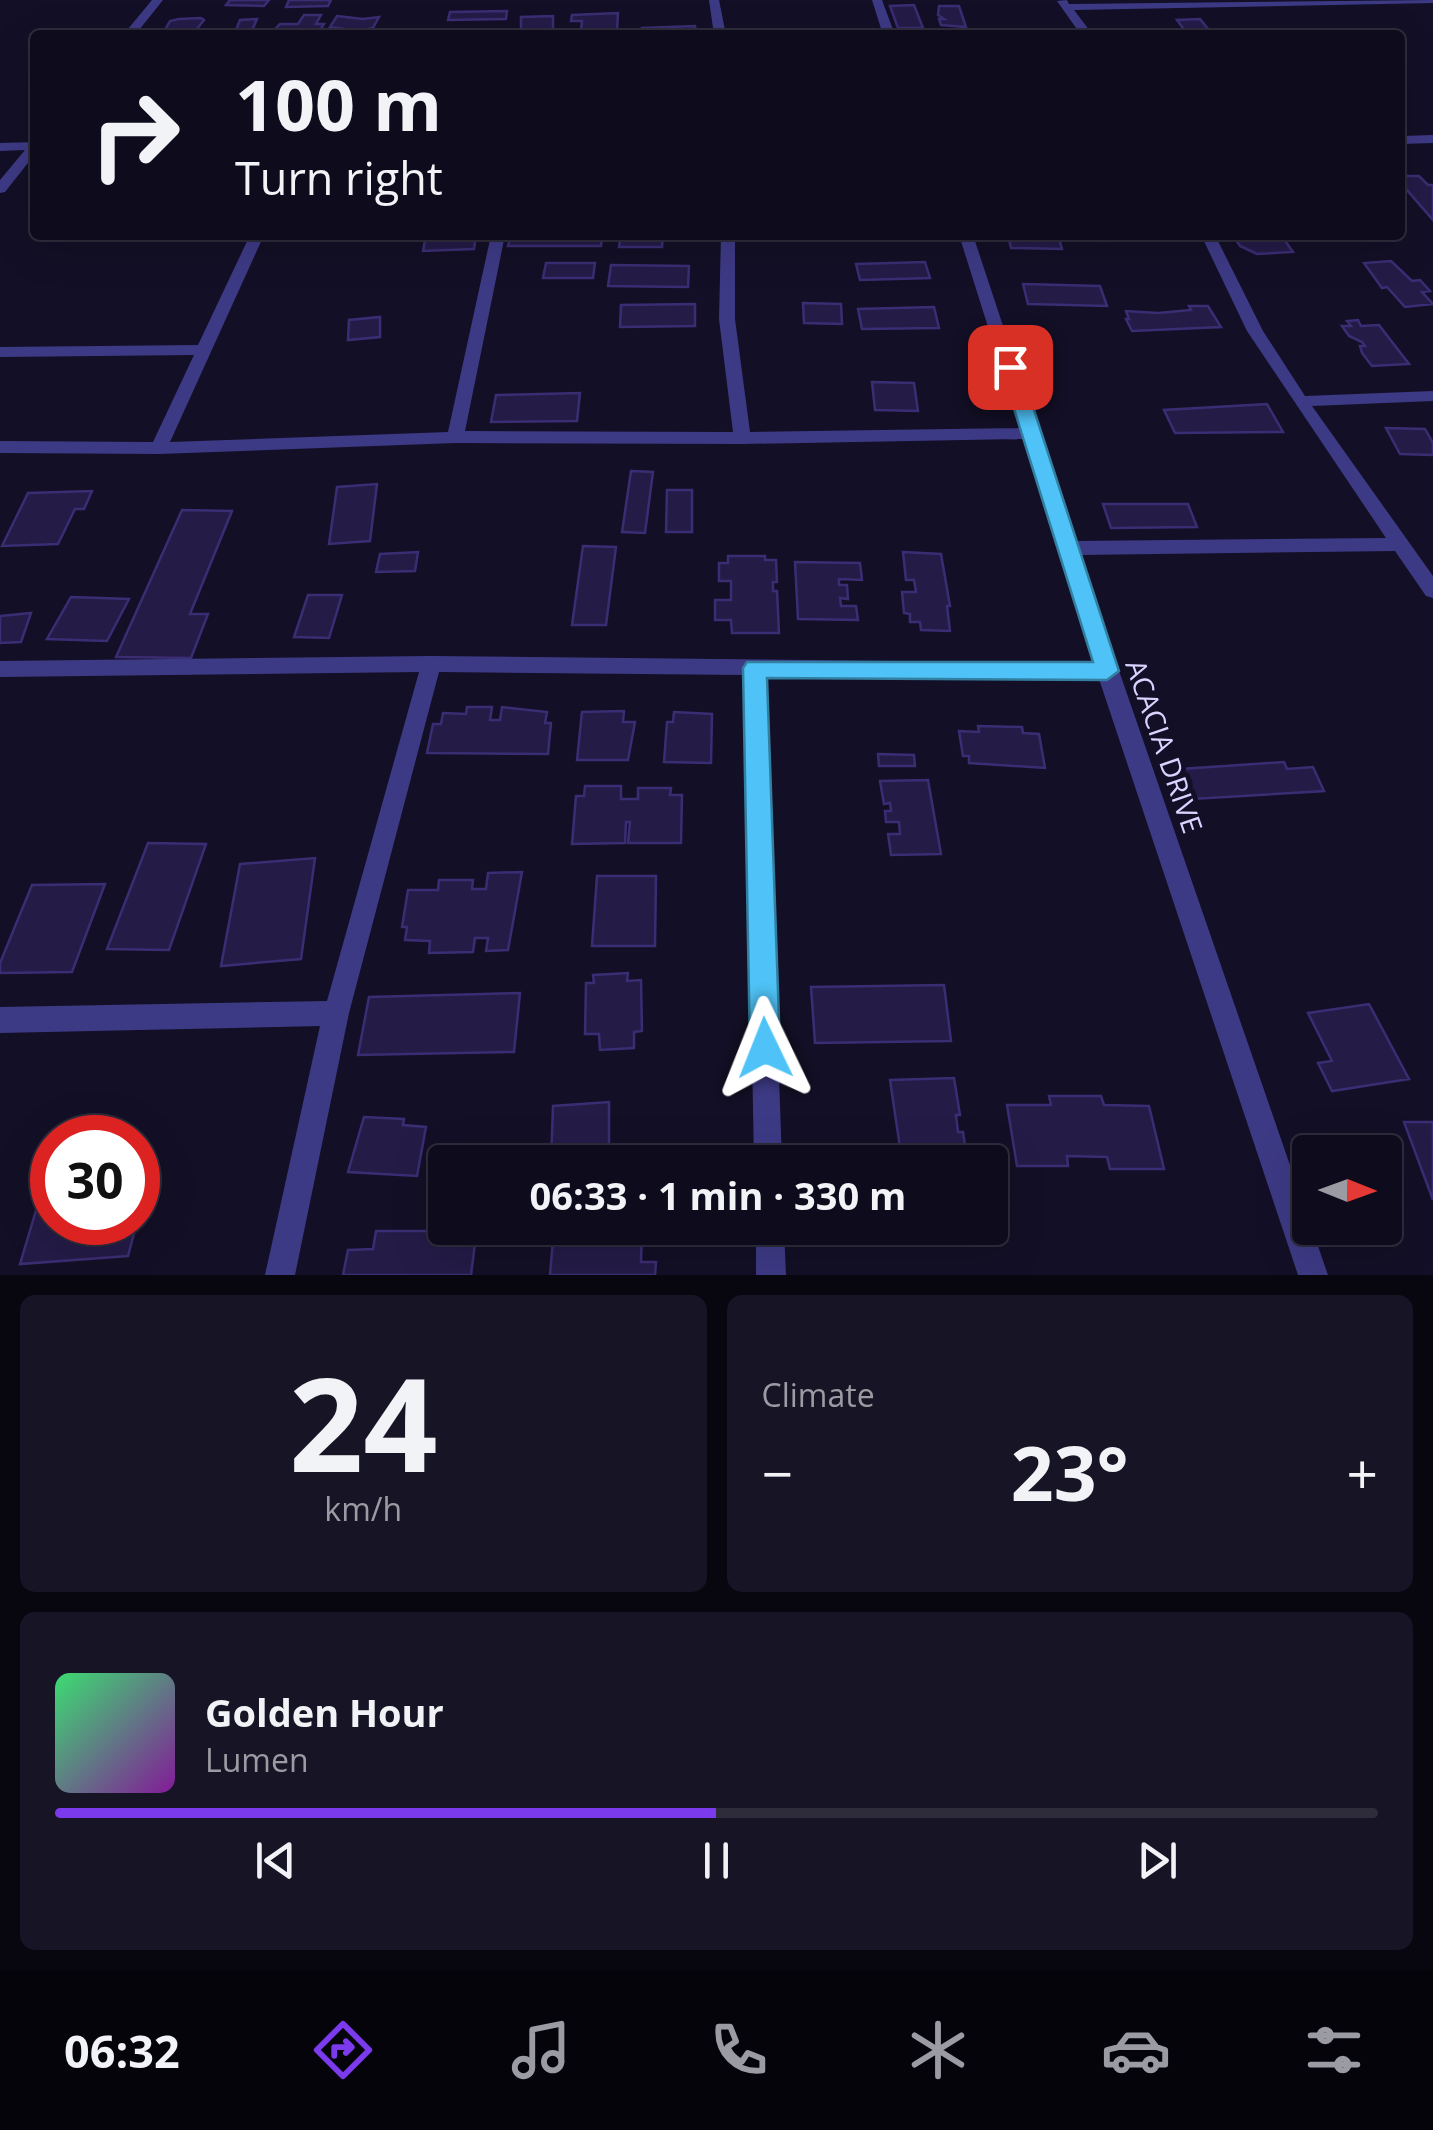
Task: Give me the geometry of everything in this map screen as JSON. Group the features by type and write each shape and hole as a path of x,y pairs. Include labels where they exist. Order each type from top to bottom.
{"street":[{"path":"133,30 158,0"},
{"path":"714,0 719,30"},
{"path":"877,0 888,30"},
{"path":"1064,3 1432,0"},
{"path":"1064,3 1083,30"},
{"path":"1405,140 1433,139"},
{"path":"0,147 30,146"},
{"path":"0,189 30,152"},
{"path":"159,448 255,240"},
{"path":"455,437 497,240"},
{"path":"728,240 727,319 742,438"},
{"name":"ACACIA DRIVE","path":"968,240 1107,671 1313,1275"},
{"path":"1210,240 1256,331 1300,401 1433,590"},
{"path":"0,352 204,350"},
{"path":"1300,401 1433,396"},
{"path":"0,448 159,448 455,437 1032,433"},
{"path":"1069,548 1401,544"},
{"path":"0,669 431,664 1107,671"},
{"path":"280,1275 336,1013 431,664"},
{"path":"755,668 768,1145"},
{"path":"0,1020 336,1013"},
{"path":"770,1245 771,1275"}],"building":[{"path":"230,0 269,0 264,6 226,5"},
{"path":"289,0 331,0 328,6 286,7"},
{"path":"914,5 923,28 898,28 890,6"},
{"path":"939,6 959,6 966,27 941,25 939,19 944,19 938,15"},
{"path":"507,11 506,19 448,20 450,12"},
{"path":"618,13 617,30 581,30 582,21 571,21 572,15"},
{"path":"304,15 321,15 316,24 324,24 320,30 274,30 280,24 298,24"},
{"path":"337,16 379,17 373,28 364,30 330,27"},
{"path":"553,16 553,30 521,30 521,17"},
{"path":"257,19 252,30 236,30 240,20"},
{"path":"1200,19 1209,30 1184,30 1177,20"},
{"path":"204,20 196,30 165,30 170,21"},
{"path":"695,26 695,30 642,30"},
{"path":"1405,176 1419,176 1433,185 1433,220 1405,188"},
{"path":"425,240 475,240 474,249 423,251"},
{"path":"510,240 602,240 601,246 508,246"},
{"path":"620,240 663,240 662,247 619,247"},
{"path":"1009,240 1059,240 1062,249 1011,248"},
{"path":"1236,240 1285,240 1293,252 1257,254"},
{"path":"1391,261 1412,281 1420,280 1430,291 1422,292 1433,304 1405,307 1387,287 1382,288 1364,263"},
{"path":"925,262 930,278 860,280 856,264"},
{"path":"546,263 595,263 593,278 543,278"},
{"path":"611,265 689,266 688,287 608,286"},
{"path":"1023,284 1100,286 1107,306 1028,304"},
{"path":"803,303 841,304 842,324 804,323"},
{"path":"695,304 695,326 620,327 621,305"},
{"path":"1189,306 1208,306 1221,327 1132,331 1126,319 1126,311 1158,313 1191,310"},
{"path":"934,307 939,328 862,329 858,309"},
{"path":"380,317 380,337 348,340 349,320"},
{"path":"1358,320 1361,326 1379,325 1409,364 1372,366 1362,353 1362,342 1349,336 1342,326 1351,326 1347,321"},
{"path":"872,382 914,383 918,411 875,410"},
{"path":"580,393 577,421 491,422 496,395"},
{"path":"1267,404 1283,432 1175,433 1164,410"},
{"path":"1386,428 1425,429 1433,443 1433,455 1400,454"},
{"path":"631,471 653,472 645,533 622,532"},
{"path":"377,484 370,541 329,544 337,487"},
{"path":"667,490 692,490 692,532 666,532"},
{"path":"92,491 84,509 75,509 58,544 2,546 28,493"},
{"path":"1103,504 1188,504 1197,527 1111,528"},
{"path":"182,510 232,511 190,614 208,614 191,658 116,657"},
{"path":"583,546 616,547 606,625 572,625"},
{"path":"418,552 415,571 376,572 380,554"},
{"path":"903,552 941,554 950,631 921,630 920,622 910,622 910,614 904,613 902,592 916,592 914,580 906,580"},
{"path":"728,556 765,556 765,560 776,560 777,582 773,582 773,591 777,591 779,633 732,633 731,620 715,620 715,600 731,600 731,581 719,581 719,563 728,563"},
{"path":"795,562 860,563 862,580 839,579 839,585 847,585 848,599 840,598 841,606 856,606 858,620 798,619"},
{"path":"308,595 342,595 329,638 294,637"},
{"path":"71,597 129,599 107,641 47,639"},
{"path":"31,613 21,642 0,643 0,616"},
{"path":"467,707 492,707 490,720 500,720 502,707 547,712 545,723 551,723 548,754 427,753 433,724 441,724 443,713 466,714"},
{"path":"624,711 623,722 635,722 628,760 577,760 582,712"},
{"path":"674,712 712,714 711,763 664,762 667,722 673,722"},
{"path":"978,726 1022,727 1023,733 1039,734 1045,768 969,763 969,756 963,756 959,731 979,732"},
{"path":"878,754 914,755 915,766 879,766"},
{"path":"1284,762 1287,769 1313,767 1324,791 1193,799 1181,769"},
{"path":"928,780 941,854 891,855 888,834 900,834 899,822 886,822 885,811 891,811 890,803 884,804 880,781"},
{"path":"585,786 621,786 621,799 638,799 638,788 671,788 670,795 682,795 681,843 628,843 630,822 626,822 625,843 572,844 576,796 584,796"},
{"path":"148,843 206,844 169,950 107,949"},
{"path":"315,858 301,959 221,966 240,864"},
{"path":"522,872 508,950 486,951 488,938 475,938 473,952 429,953 430,941 405,940 407,927 402,927 408,890 438,890 439,880 473,880 472,889 486,889 488,873"},
{"path":"597,876 656,876 655,946 592,946"},
{"path":"105,884 72,972 0,973 0,963 32,885"},
{"path":"628,973 627,981 641,980 642,1031 634,1032 634,1048 600,1050 599,1034 585,1034 586,983 594,983 593,975"},
{"path":"944,985 951,1041 815,1043 811,987"},
{"path":"520,993 514,1052 358,1055 369,997"},
{"path":"1369,1004 1409,1079 1332,1091 1318,1063 1332,1061 1308,1013"},
{"path":"954,1078 960,1115 956,1115 958,1132 963,1132 965,1145 900,1145 890,1080"},
{"path":"1049,1096 1101,1096 1104,1105 1149,1106 1164,1169 1110,1169 1107,1157 1067,1156 1068,1166 1017,1166 1007,1105 1051,1105"},
{"path":"609,1102 609,1145 552,1145 553,1106"},
{"path":"364,1117 404,1119 403,1125 426,1127 417,1176 348,1172"},
{"path":"1404,1122 1433,1122 1433,1200"},
{"path":"30,1230 30,1245 131,1245 128,1256 20,1264"},
{"path":"376,1231 428,1231 428,1245 475,1245 471,1275 343,1275 348,1250 373,1249"},
{"path":"553,1245 642,1245 641,1262 656,1262 655,1275 550,1275"}],"route":[{"path":"765,1048 755,668 1107,671 1010,367"}]}
